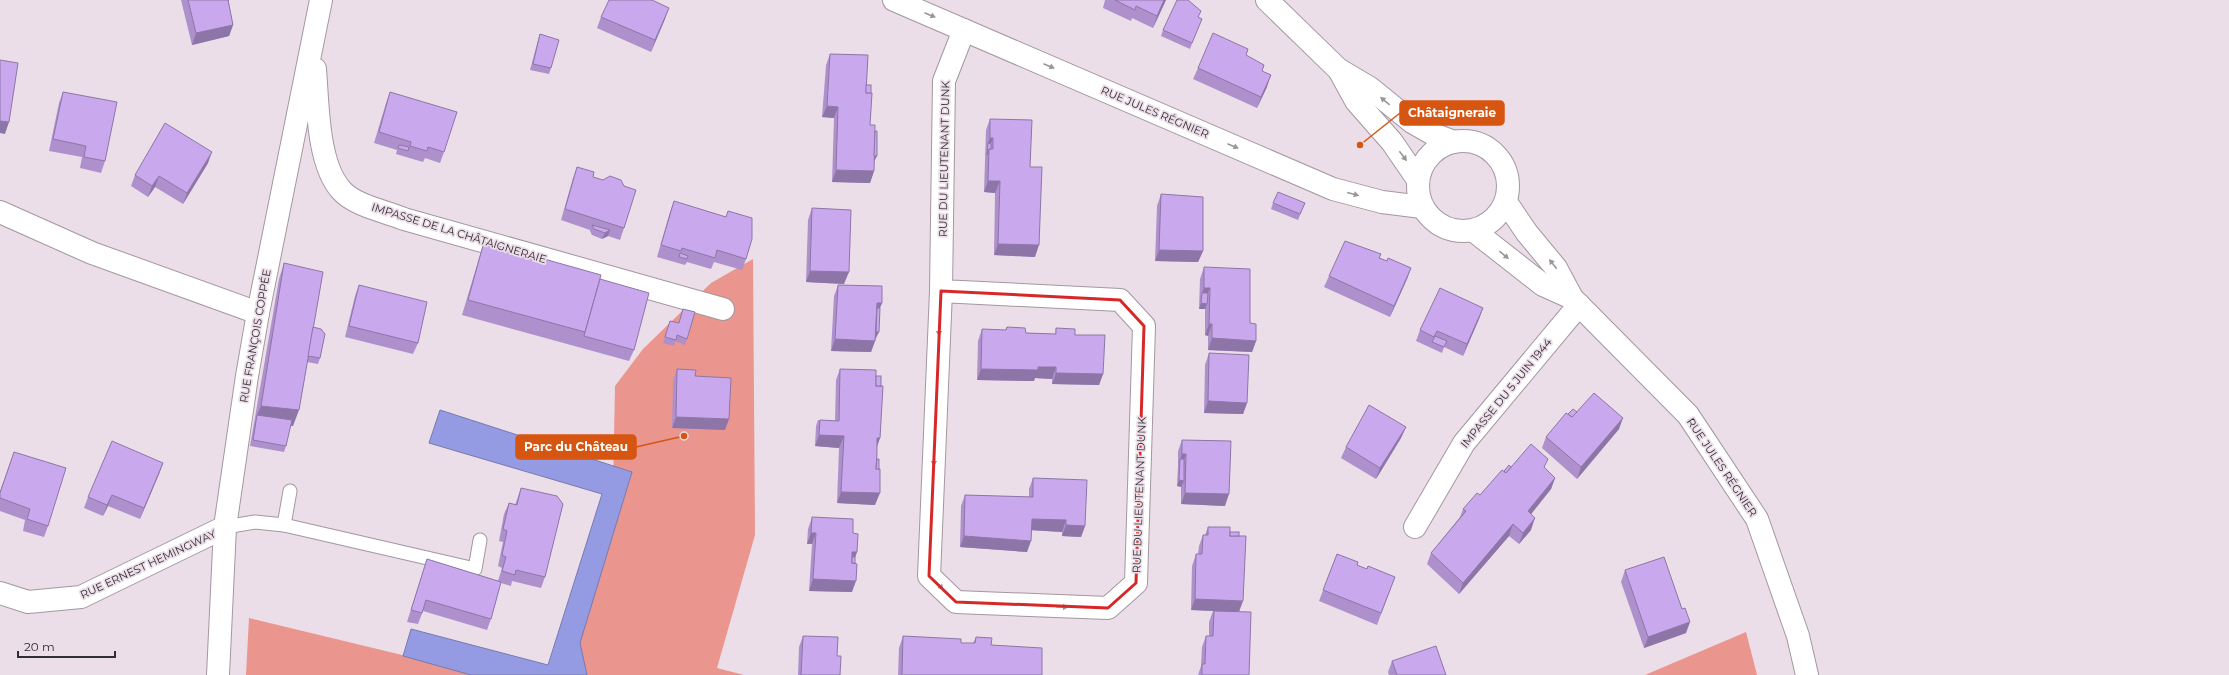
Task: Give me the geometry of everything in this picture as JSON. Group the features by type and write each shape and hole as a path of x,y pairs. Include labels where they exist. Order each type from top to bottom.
{"street":[{"name":"RUE FRANÇOIS COPPÉE","path":"218,675 225,527 258,313 321,0"},
{"name":"RUE JULES RÉGNIER","path":"894,0 1333,189 1382,202 1422,207"},
{"path":"1267,0 1338,69 1370,88 1412,122 1433,134 1454,142"},
{"name":"RUE DU LIEUTENANT DUNK","path":"941,291 1120,300 1144,326 1136,583 1108,608 956,602 929,576 941,291 944,81 964,30"},
{"name":"IMPASSE DE LA CHÂTAIGNERAIE","path":"312,48 323,146 331,174 341,190 357,201 404,219 723,309"},
{"path":"1338,69 1356,101 1392,142 1418,180"},
{"path":"1468,141 1482,145 1494,153 1502,163 1507,176 1508,188 1506,202 1499,215 1487,224 1474,230 1458,231 1444,227 1432,219 1422,207 1418,193 1418,180 1422,166 1430,155 1441,146 1454,142 1468,141"},
{"path":"1506,202 1527,233 1556,268 1576,301"},
{"path":"0,212 92,253 258,313"},
{"path":"1474,230 1543,285 1576,301"},
{"name":"RUE JULES RÉGNIER","path":"1576,301 1688,415 1757,519 1798,636 1807,675"},
{"name":"IMPASSE DU 5 JUIN 1944","path":"1415,527 1464,442 1576,301"},
{"name":"RUE ERNEST HEMINGWAY","path":"0,593 28,602 81,597 225,527"}],"lane":[{"path":"284,525 290,491"},
{"path":"225,527 255,522 284,525 475,569 480,540"}],"highlighted area":[{"path":"941,291 1120,300 1144,326 1136,583 1108,608 956,602 929,576"}],"shaded area":[{"path":"753,259 755,535 717,668 744,675 554,675 613,486 615,386 643,349 711,283"},
{"path":"249,618 485,675 246,675"},
{"path":"1746,632 1757,675 1645,675"}],"water":[{"path":"440,410 632,472 580,643 587,675 471,675 403,656 411,629 548,665 602,494 429,443"}],"building":[{"path":"188,0 228,0 233,25 196,33"},
{"path":"609,0 652,0 669,8 655,40 601,17"},
{"path":"1115,0 1164,0 1157,16 1136,6 1135,10"},
{"path":"1177,0 1188,0 1201,11 1198,17 1202,19 1192,43 1163,30"},
{"path":"1213,33 1248,49 1246,55 1264,65 1262,71 1271,75 1261,97 1198,68"},
{"path":"540,34 559,40 551,68 533,64"},
{"path":"830,54 868,55 866,93 872,93 870,125 875,125 874,171 836,170 838,107 827,106"},
{"path":"0,60 18,63 9,122 0,121"},
{"path":"866,85 871,85 871,93 866,93"},
{"path":"63,92 117,102 105,161 84,157 86,146 53,139"},
{"path":"390,92 457,112 444,152 428,147 427,151 410,146 411,142 379,132"},
{"path":"990,119 1032,120 1030,167 1042,167 1039,245 998,244 1000,181 988,181 989,149 993,149 993,138 990,138"},
{"path":"165,123 212,152 187,193 159,176 152,186 135,175"},
{"path":"875,131 877,131 877,156 874,156"},
{"path":"988,143 991,144 991,149 989,149 987,155"},
{"path":"399,145 409,147 408,151 398,148"},
{"path":"577,167 594,172 593,177 603,180 610,176 621,180 624,186 636,190 624,228 565,209"},
{"path":"1278,192 1305,203 1300,214 1273,203"},
{"path":"1161,194 1203,197 1203,251 1159,250"},
{"path":"674,201 726,217 728,211 752,218 752,239 746,259 717,250 715,258 682,248 681,251 661,245"},
{"path":"812,208 851,210 849,272 810,271"},
{"path":"592,225 610,230 605,233 594,229"},
{"path":"1345,241 1381,254 1379,258 1387,261 1388,258 1411,268 1394,306 1329,276"},
{"path":"484,242 601,275 585,332 468,300"},
{"path":"680,253 688,256 687,259 679,257"},
{"path":"284,263 323,272 299,410 261,406"},
{"path":"1204,267 1250,269 1250,323 1256,324 1256,341 1212,338 1212,324 1209,324 1210,288 1204,288"},
{"path":"600,279 649,293 634,350 584,336"},
{"path":"359,285 427,302 418,343 349,326"},
{"path":"838,285 882,286 882,303 877,303 875,341 835,339"},
{"path":"1440,288 1483,308 1467,344 1437,331 1434,337 1420,330"},
{"path":"1202,293 1208,293 1207,304 1201,303"},
{"path":"877,308 880,308 879,332 876,332"},
{"path":"683,309 695,312 687,339 677,335 676,340 665,337 670,321 679,323"},
{"path":"313,327 321,329 325,334 320,358 308,356"},
{"path":"1007,327 1025,328 1026,333 1056,334 1056,328 1075,329 1075,335 1105,335 1103,374 1056,373 1056,367 1038,367 1038,370 981,369 982,329 1006,330"},
{"path":"1435,336 1447,341 1444,347 1432,342"},
{"path":"1209,353 1249,355 1247,403 1208,401"},
{"path":"677,369 696,370 695,376 731,378 729,419 676,417"},
{"path":"840,369 876,370 876,386 883,386 880,438 877,438 876,469 880,469 880,493 841,492 844,436 819,435 820,420 839,421"},
{"path":"876,376 881,376 881,386 876,386"},
{"path":"1594,393 1623,418 1581,467 1546,437 1566,413 1572,417"},
{"path":"1369,405 1406,427 1380,468 1346,447"},
{"path":"1573,409 1577,412 1572,417 1568,414"},
{"path":"257,415 292,420 286,446 253,440"},
{"path":"1182,440 1231,441 1229,494 1185,493 1186,454 1182,454"},
{"path":"112,441 163,463 144,508 112,495 107,505 88,497"},
{"path":"1531,444 1548,459 1544,467 1555,478 1528,511 1535,518 1523,533 1513,524 1463,583 1431,553 1466,511 1463,509 1477,493 1480,495 1502,470 1506,473"},
{"path":"14,452 66,468 48,526 27,519 30,509 0,498 0,493"},
{"path":"877,459 879,459 879,469 876,469"},
{"path":"1180,459 1184,459 1184,481 1179,480"},
{"path":"1509,465 1511,467 1506,473 1504,471"},
{"path":"1033,478 1087,480 1085,526 1066,525 1066,520 1032,519 1031,541 964,536 965,495 1033,497"},
{"path":"521,488 557,496 563,504 545,577 516,570 515,575 502,571 506,557 502,555 507,531 503,529 509,503 517,505"},
{"path":"812,517 853,519 853,533 858,534 857,552 852,552 852,563 857,564 856,581 813,579 816,533 811,533"},
{"path":"1208,527 1230,527 1230,536 1246,536 1243,601 1195,599 1196,554 1202,554 1203,535 1208,535"},
{"path":"1230,532 1239,532 1239,536 1230,536"},
{"path":"1337,554 1358,562 1357,565 1367,569 1368,566 1395,577 1381,613 1323,590"},
{"path":"852,557 855,557 855,563 852,563"},
{"path":"1664,557 1682,609 1685,608 1690,622 1648,637 1625,570"},
{"path":"427,559 501,582 491,619 426,600 422,613 411,610"},
{"path":"1214,611 1251,612 1249,675 1202,675 1202,664 1205,664 1206,636 1213,636"},
{"path":"803,636 838,637 837,656 841,656 840,675 801,675"},
{"path":"903,636 961,639 961,643 975,643 976,637 992,638 991,645 1042,648 1042,675 902,675"},
{"path":"1436,646 1446,675 1397,675 1392,661"}],"place":[{"name":"Châtaigneraie","path":"1360,145"},
{"name":"Parc du Château","path":"684,436"}]}
